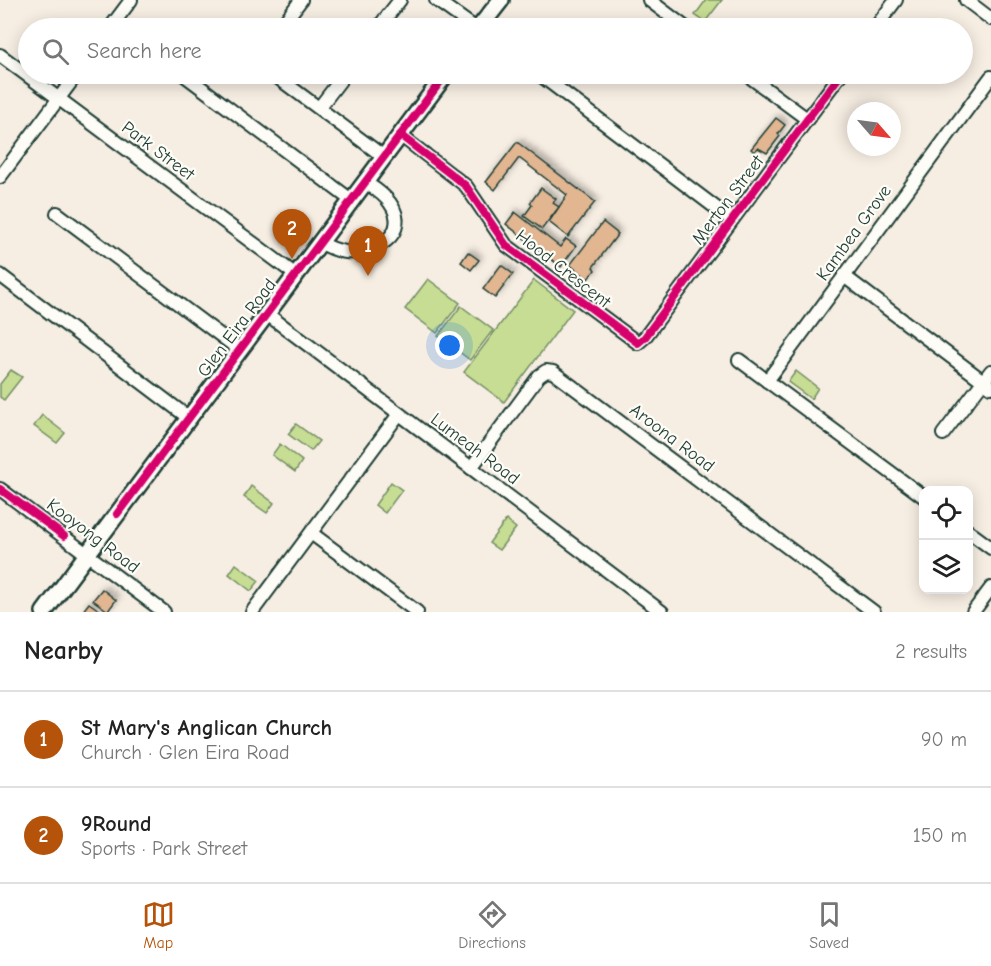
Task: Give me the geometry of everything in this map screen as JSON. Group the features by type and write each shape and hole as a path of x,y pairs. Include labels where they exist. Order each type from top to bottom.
{"main road":[{"path":"486,18 501,0"},
{"name":"Glen Eira Road","path":"44,612 438,84"}],"street":[{"path":"118,18 131,0"},
{"path":"288,18 301,0"},
{"path":"386,18 399,0"},
{"path":"436,0 462,18"},
{"path":"649,0 673,18"},
{"path":"882,18 896,0"},
{"path":"970,1 991,19"},
{"name":"Park Street","path":"0,55 18,68"},
{"name":"Kambea Grove","path":"767,381 991,77"},
{"name":"Park Street","path":"39,84 296,275"},
{"path":"0,177 69,84"},
{"path":"196,84 351,200"},
{"path":"287,84 384,157"},
{"path":"319,108 337,84"},
{"path":"552,84 732,220"},
{"path":"760,84 807,119"},
{"name":"Merton Street","path":"639,343 833,84"},
{"name":"Hood Crescent","path":"400,135 466,186 506,245 633,341 639,343"},
{"path":"320,242 338,250 352,252 375,247 389,239 397,224 393,209 384,197 365,182"},
{"path":"57,213 240,350"},
{"path":"0,275 189,418"},
{"path":"844,276 988,379 943,434"},
{"name":"Lumeah Road","path":"267,314 662,612"},
{"path":"739,360 919,493"},
{"name":"Aroona Road","path":"471,468 539,376 546,371 553,371 874,612"},
{"path":"252,612 399,414"},
{"name":"Kooyong Road","path":"0,489 164,612"},
{"path":"311,533 417,612"},
{"path":"973,534 991,548"},
{"path":"973,612 991,588"}],"green space":[{"path":"706,0 722,0 708,18 699,18 695,15"},
{"path":"428,279 460,303 437,333 405,309"},
{"path":"534,280 573,310 504,402 464,372"},
{"path":"461,306 493,330 470,360 438,336"},
{"path":"11,370 22,377 4,400 0,397 0,384"},
{"path":"796,371 818,388 811,399 788,382"},
{"path":"42,415 65,433 57,443 34,426"},
{"path":"296,424 319,441 311,451 288,434"},
{"path":"280,444 302,461 295,472 272,455"},
{"path":"391,482 402,490 385,513 375,505"},
{"path":"251,486 274,503 267,513 244,497"},
{"path":"506,520 516,528 499,550 489,543"},
{"path":"236,564 259,581 251,591 229,574"}],"building":[{"path":"776,118 785,125 778,134 780,136 767,153 758,148 754,152 751,149"},
{"path":"517,142 595,202 568,237 549,222 567,195 519,158 495,190 486,182"},
{"path":"541,188 556,199 553,203 559,207 542,229 524,216"},
{"path":"515,212 560,247 566,239 576,246 561,267 506,224"},
{"path":"603,222 618,234 593,267 595,270 588,279 570,265"},
{"path":"468,252 479,260 471,270 461,262"},
{"path":"501,265 513,274 495,298 483,289"},
{"path":"102,589 116,600 108,611 93,600"},
{"path":"89,603 102,612 82,612"}],"cycle path":[{"path":"117,514 439,84"},
{"path":"400,135 466,186 506,245 638,343 645,337 834,84"},
{"path":"0,489 64,536"}],"place":[{"name":"9Round","path":"292,259"},
{"name":"St Mary's Anglican Church","path":"368,276"}]}
